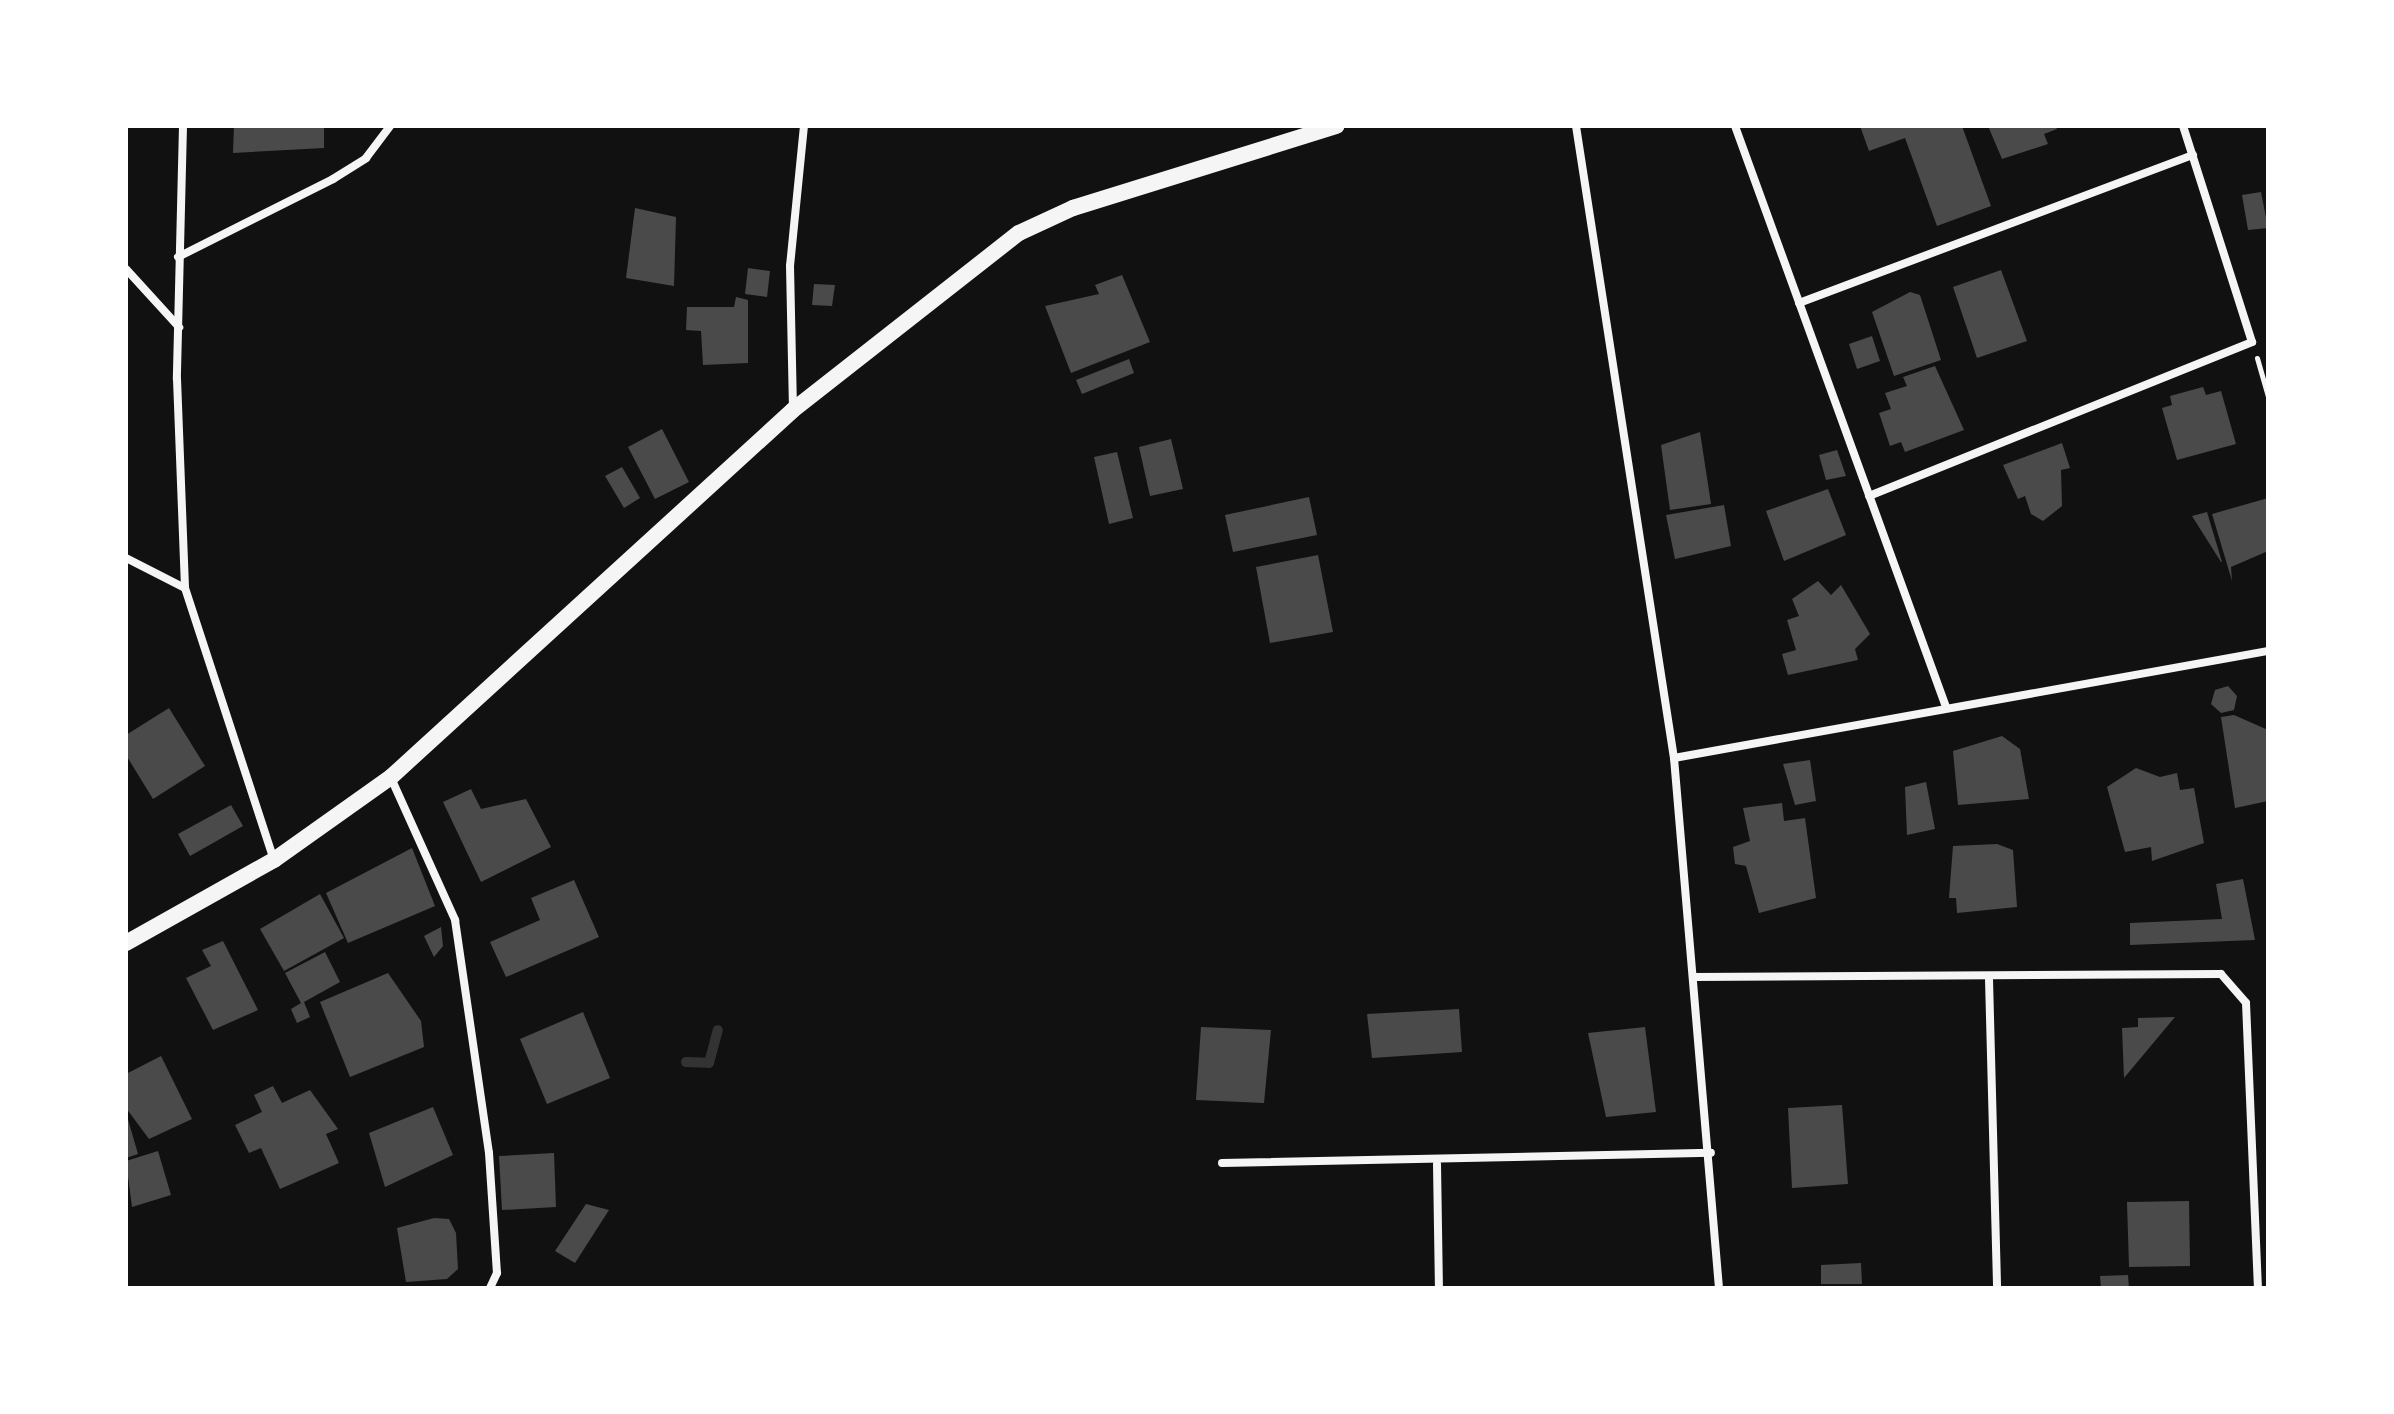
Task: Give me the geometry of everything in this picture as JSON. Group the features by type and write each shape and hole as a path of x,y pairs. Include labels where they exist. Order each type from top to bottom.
{"main road":[{"path":"126,943 274,860 391,777 793,410 1019,233 1073,208 1337,126"}],"street":[{"path":"183,126 178,257 185,588 274,860"},
{"path":"178,257 333,179 366,158 390,126"},
{"path":"793,410 790,266 804,126"},
{"path":"1576,126 1674,758 1711,1153 1719,1288"},
{"path":"1735,126 1946,707"},
{"path":"1869,496 2252,342 2183,126"},
{"path":"1799,303 2193,155"},
{"path":"126,269 179,327"},
{"path":"126,558 185,588"},
{"path":"1674,758 2268,651"},
{"path":"391,777 455,920 489,1153 497,1273 490,1288"},
{"path":"1694,977 1989,979 2221,974 2236,986 2246,1003 2258,1288"},
{"path":"1989,979 1997,1288"},
{"path":"1222,1163 1437,1164 1711,1153"},
{"path":"1437,1164 1439,1288"}],"path":[{"path":"2252,342 2268,396"}],"building":[{"path":"234,126 324,126 324,148 233,153"},
{"path":"1860,126 1962,126 1991,206 1937,226 1905,138 1869,151"},
{"path":"1988,126 2055,126 2057,129 2044,134 2048,144 2002,159"},
{"path":"2261,192 2268,228 2248,230 2242,195"},
{"path":"635,208 676,217 674,286 626,278"},
{"path":"748,268 770,271 767,297 745,294"},
{"path":"2001,270 2027,341 1977,358 1953,287"},
{"path":"1122,275 1150,342 1071,373 1045,306 1099,294 1095,285"},
{"path":"814,284 835,285 832,306 812,305"},
{"path":"1910,292 1920,295 1941,360 1894,376 1872,312"},
{"path":"736,297 748,300 748,363 703,365 701,331 686,330 687,307 734,307"},
{"path":"1872,336 1880,361 1857,369 1849,344"},
{"path":"1129,359 1134,373 1082,394 1076,380"},
{"path":"1935,366 1964,430 1905,452 1901,442 1890,446 1879,413 1891,409 1885,393 1907,386 1903,377"},
{"path":"2203,387 2206,395 2221,391 2236,444 2177,460 2162,408 2172,405 2170,396"},
{"path":"662,429 689,482 655,499 628,447"},
{"path":"1700,432 1711,504 1670,510 1661,445"},
{"path":"1171,439 1183,489 1150,496 1139,447"},
{"path":"2062,443 2070,468 2061,470 2062,506 2043,521 2031,514 2025,496 2018,499 2003,465"},
{"path":"1837,450 1846,476 1826,480 1819,455"},
{"path":"1117,452 1133,518 1109,524 1094,457"},
{"path":"622,467 640,498 624,508 605,476"},
{"path":"1828,489 1846,535 1784,561 1766,511"},
{"path":"1309,497 1317,535 1233,552 1225,515"},
{"path":"2268,498 2268,551 2231,567 2232,581 2212,514"},
{"path":"1724,505 1731,546 1675,559 1666,515"},
{"path":"2207,512 2222,562 2192,516"},
{"path":"1318,555 1333,632 1270,643 1256,567"},
{"path":"1818,581 1831,595 1841,585 1870,634 1855,649 1858,660 1788,675 1782,654 1796,650 1787,620 1799,616 1792,599"},
{"path":"2228,686 2237,696 2234,710 2221,713 2211,704 2215,690"},
{"path":"169,708 205,766 153,799 126,755 126,735"},
{"path":"2234,715 2268,730 2268,801 2235,808 2221,717"},
{"path":"2002,736 2020,749 2029,799 1958,805 1953,751"},
{"path":"1810,760 1816,801 1795,805 1783,764"},
{"path":"2136,768 2160,777 2177,773 2180,790 2194,788 2204,843 2152,861 2151,847 2125,852 2107,787"},
{"path":"1926,782 1935,829 1907,835 1905,787"},
{"path":"471,789 481,809 526,799 551,847 481,882 443,802"},
{"path":"1782,803 1784,821 1805,818 1816,898 1759,913 1746,866 1735,864 1733,847 1750,841 1743,808"},
{"path":"231,805 243,826 190,856 178,834"},
{"path":"1997,844 2013,850 2017,907 1957,913 1956,898 1949,898 1953,846"},
{"path":"412,848 435,906 348,943 326,893"},
{"path":"2243,879 2255,940 2130,945 2130,923 2222,919 2216,884"},
{"path":"574,880 599,937 506,977 490,942 540,920 531,898"},
{"path":"320,894 344,938 284,971 260,929"},
{"path":"441,927 443,946 434,957 424,936"},
{"path":"223,941 258,1010 213,1030 186,978 211,966 202,950"},
{"path":"325,952 340,982 304,1002 310,1017 297,1023 291,1009 301,1003 285,973"},
{"path":"388,973 421,1021 424,1047 350,1077 320,1002"},
{"path":"1459,1009 1462,1052 1372,1058 1367,1014"},
{"path":"583,1012 610,1078 547,1104 520,1039"},
{"path":"2175,1017 2124,1078 2122,1028 2138,1027 2138,1018"},
{"path":"1201,1027 1271,1030 1264,1103 1196,1100"},
{"path":"1645,1027 1656,1112 1606,1117 1588,1033"},
{"path":"161,1056 192,1119 149,1139 126,1108 126,1074"},
{"path":"273,1086 282,1103 310,1090 338,1129 326,1134 339,1163 280,1189 261,1148 249,1153 235,1125 262,1112 254,1095"},
{"path":"1842,1105 1848,1184 1792,1188 1788,1108"},
{"path":"433,1107 453,1155 385,1187 369,1133"},
{"path":"126,1117 138,1154 126,1158"},
{"path":"158,1151 171,1195 132,1207 126,1161"},
{"path":"554,1153 556,1207 502,1210 499,1156"},
{"path":"2189,1201 2190,1266 2129,1267 2127,1202"},
{"path":"586,1204 609,1210 575,1263 555,1251"},
{"path":"434,1218 449,1219 456,1233 458,1269 447,1279 406,1282 397,1228"},
{"path":"1861,1263 1862,1284 1821,1284 1821,1265"},
{"path":"2128,1275 2129,1288 2101,1288 2100,1276"}],"waterway":[{"path":"686,1062 709,1063 718,1030"}]}
